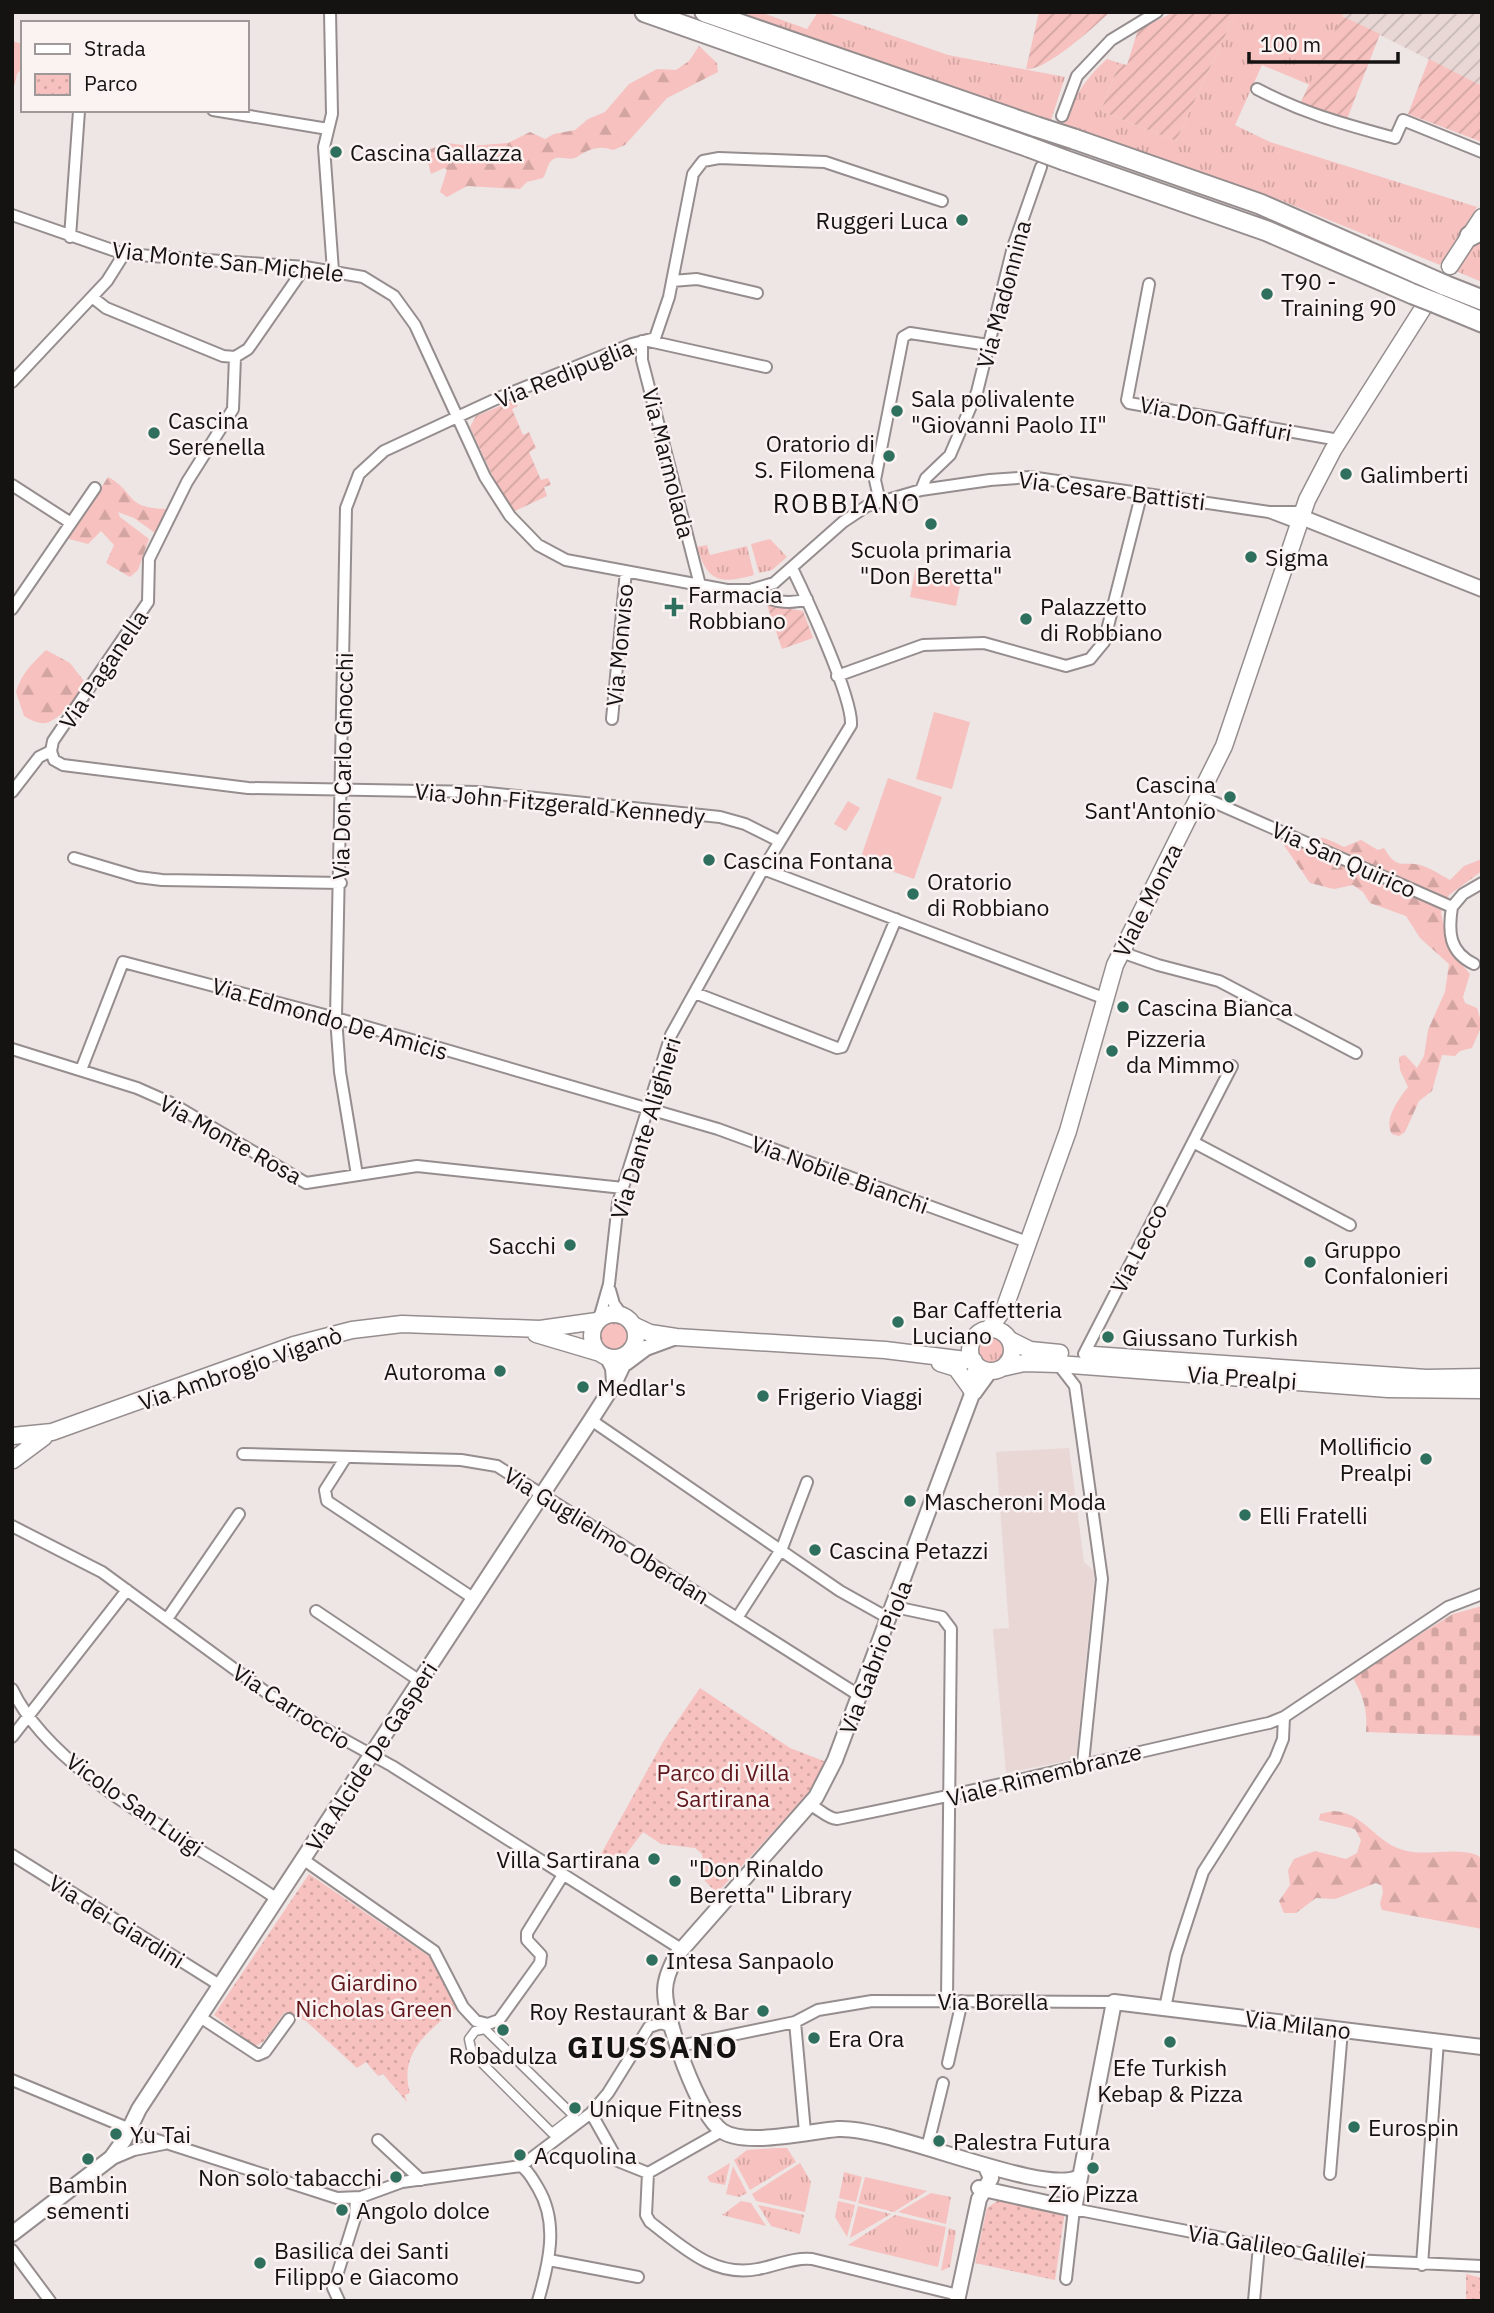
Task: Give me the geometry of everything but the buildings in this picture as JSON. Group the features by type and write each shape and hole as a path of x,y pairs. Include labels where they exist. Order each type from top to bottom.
{"highway":[{"path":"645,12 1267,231 1425,301 1482,322"},
{"path":"705,12 1261,204 1482,300"}],"main road":[{"path":"1450,266 1476,233 1482,217"},
{"name":"Viale Monza","path":"982,1333 1005,1307 1030,1242 1069,1131 1121,952 1224,746 1260,646 1302,513 1339,440 1425,301"},
{"name":"Viale Monza","path":"985,1366 1012,1356 1005,1307"},
{"path":"676,1337 649,1339 619,1357 604,1355 592,1334 598,1320 610,1314 650,1333 676,1337 891,1351 985,1366"},
{"name":"Via Ambrogio Viganò","path":"13,1460 52,1433 326,1336 402,1324 455,1324 516,1329 564,1328 598,1320"},
{"path":"627,1320 632,1347"},
{"name":"Via Ambrogio Viganò","path":"516,1329 604,1355"},
{"path":"891,1351 890,1347 944,1350 982,1333"},
{"path":"982,1333 971,1346 985,1366"},
{"name":"Via Prealpi","path":"982,1333 1008,1338 1040,1352 1084,1360 1398,1390 1482,1390"},
{"path":"891,1351 906,1358 949,1364 961,1373 972,1393"},
{"name":"Via Prealpi","path":"985,1366 1058,1364 1084,1360 1426,1378 1482,1377"},
{"name":"Via Ambrogio Viganò","path":"12,1436 52,1433"}],"street":[{"path":"330,12 332,114 324,147 334,271"},
{"path":"1062,116 1077,76 1111,40 1157,12"},
{"path":"1257,89 1299,111 1362,129 1395,138 1403,120 1482,152"},
{"path":"70,237 79,112"},
{"path":"225,112 328,129"},
{"name":"Via Redipuglia","path":"457,417 645,341 658,333 672,281 693,174 699,164 709,159 825,162 942,201"},
{"name":"Via Madonnina","path":"921,490 926,478 950,455 977,392 1013,247 1041,167"},
{"name":"Via Monte San Michele","path":"12,215 124,254 305,267 374,281 402,304 415,325 497,498 538,545 566,560 734,591 753,589 774,583 843,522 880,502"},
{"path":"12,382 92,297 124,254"},
{"path":"92,297 106,308 223,356 235,357 248,349 305,267"},
{"path":"672,281 697,279 757,293"},
{"name":"Via Don Gaffuri","path":"1149,284 1127,400 1129,403 1339,440"},
{"path":"880,502 876,480 901,340 906,334 988,345"},
{"path":"645,341 766,367"},
{"name":"Via Marmolada","path":"645,341 642,360 700,585"},
{"name":"Via Paganella","path":"51,751 53,741 148,603 149,559 187,482 233,409 235,357"},
{"name":"Via Don Carlo Gnocchi","path":"357,1175 340,1072 336,1018 343,789 347,497 359,474 376,456 457,417"},
{"name":"Via Cesare Battisti","path":"880,502 921,490 1022,476 1269,512 1302,513"},
{"path":"12,485 71,523"},
{"path":"12,609 95,488"},
{"path":"837,676 914,647 973,641 1063,666 1090,659 1104,642 1142,492"},
{"path":"1302,513 1482,589"},
{"name":"Via Dante Alighieri","path":"627,1320 611,1297 616,1214 671,1035 779,841 849,730 851,712 807,599 792,568"},
{"name":"Via Monviso","path":"612,719 626,571"},
{"name":"Via Monte San Michele","path":"753,589 763,597 782,601 807,599"},
{"path":"12,792 39,757 51,751"},
{"name":"Via John Fitzgerald Kennedy","path":"51,751 54,760 63,765 248,788 478,792 720,817 745,824 779,841"},
{"name":"Via San Quirico","path":"1200,796 1452,907"},
{"path":"74,858 128,875 162,880 341,883"},
{"path":"763,869 1106,999"},
{"path":"1474,964 1457,953 1449,931 1452,907 1463,894 1482,883"},
{"path":"695,993 837,1048 842,1047 896,919"},
{"path":"1121,952 1219,981 1356,1053"},
{"name":"Via Edmondo De Amicis","path":"81,1070 123,962 336,1018 648,1109"},
{"name":"Via Monte Rosa","path":"12,1049 137,1088 178,1106 300,1181 319,1183 396,1167 425,1166 623,1188"},
{"name":"Via Lecco","path":"1074,1386 1084,1360 1231,1066"},
{"name":"Via Nobile Bianchi","path":"648,1109 718,1129 1030,1242"},
{"path":"1193,1142 1350,1225"},
{"name":"Via Dante Alighieri","path":"598,1320 610,1284"},
{"path":"623,1367 638,1353 676,1337"},
{"name":"Via Alcide De Gasperi","path":"12,2234 119,2149 139,2109 591,1420 614,1384 632,1347"},
{"path":"604,1355 613,1368 614,1384"},
{"path":"1058,1364 1074,1386 1102,1579 1083,1763"},
{"name":"Via Gabrio Piola","path":"810,1808 835,1760 972,1393 985,1366"},
{"path":"591,1420 782,1548 841,1591 892,1613 946,1619 951,1629 947,2000"},
{"name":"Via Guglielmo Oberdan","path":"243,1454 481,1462 505,1469 860,1696"},
{"path":"346,1457 325,1490 327,1501 473,1598"},
{"path":"737,1618 782,1548 807,1482"},
{"path":"167,1619 239,1514"},
{"name":"Via Carroccio","path":"12,1526 102,1572 289,1709 392,1766 681,1949"},
{"path":"12,1737 127,1590"},
{"path":"1165,2008 1176,1955 1203,1872 1275,1759 1283,1739 1284,1717 1448,1607 1482,1594"},
{"path":"316,1611 420,1681"},
{"name":"Vicolo San Luigi","path":"12,1689 29,1718 86,1775 277,1899"},
{"name":"Viale Rimembranze","path":"810,1808 826,1817 837,1819 949,1798 1083,1763 1284,1717"},
{"path":"648,2173 646,2215 650,2222 698,2258 718,2267 745,2272 798,2259 812,2259 957,2298 981,2184 966,2159 856,2130 740,2136 722,2131 683,2065 672,2027 667,1988 670,1972 681,1949 810,1808"},
{"name":"Via dei Giardini","path":"12,1855 221,1986"},
{"path":"304,1860 434,1951 463,2007 476,2021 494,2023 504,2016 542,1959 527,1940 527,1933 563,1875"},
{"name":"Via Borella","path":"679,2046 795,2022 818,2010 872,2001 1114,2002"},
{"path":"948,2063 962,2001"},
{"path":"1066,2279 1079,2177 1085,2165 1114,2002"},
{"name":"Via Milano","path":"1114,2002 1482,2047"},
{"path":"12,2080 169,2144 337,2198 356,2199 390,2185 521,2166 591,2113 608,2093 653,2024 669,2011"},
{"path":"669,2011 683,2065"},
{"path":"200,2017 258,2055 265,2052 289,2019"},
{"path":"795,2022 805,2132"},
{"path":"653,2024 672,2027"},
{"path":"485,2029 574,2116 552,2133 472,2053 468,2044 475,2031 485,2029"},
{"path":"1330,2174 1342,2030"},
{"path":"1422,2265 1438,2041"},
{"path":"927,2148 943,2083"},
{"path":"591,2113 618,2161 648,2173"},
{"path":"648,2173 722,2131"},
{"path":"378,2140 421,2180"},
{"path":"107,2161 134,2150 169,2144"},
{"path":"521,2166 528,2171 546,2202 550,2223 549,2260 538,2301"},
{"path":"981,2184 1064,2181 1079,2177"},
{"path":"981,2184 1074,2208"},
{"path":"339,2301 333,2288 355,2218 356,2199"},
{"name":"Via Galileo Galilei","path":"1074,2208 1330,2259 1482,2266"},
{"path":"1254,2301 1259,2246"},
{"path":"12,2250 50,2301"},
{"path":"549,2260 638,2277"}],"shaded area":[{"path":"1344,12 1482,12 1482,86 1342,16"},
{"path":"1069,1448 1084,1562 1095,1572 1076,1759 1006,1773 993,1629 1009,1628 996,1452"}],"green space":[{"path":"734,12 760,12 807,29 818,12 824,12 948,55 1065,77 1051,120"},
{"path":"1039,12 1110,12 1057,56 1034,68 1026,69"},
{"path":"1174,12 1236,12 1176,141 1101,111 1119,63 1127,65 1138,30"},
{"path":"1236,12 1344,12 1310,85 1262,65 1235,125 1270,142 1477,207 1440,265 1270,196 1063,125 1081,89 1107,59 1119,63 1101,111 1176,141"},
{"path":"1342,16 1380,34 1347,119 1299,106"},
{"path":"12,41 21,43 21,69 17,74 12,95"},
{"path":"699,46 717,63 718,72 667,98 625,145 613,150 594,149 574,158 553,159 543,178 527,182 520,189 467,186 447,197 440,192 447,170 444,168 431,174 426,155 428,150 447,143 470,146 508,143 530,132 545,139 554,134 575,130 588,119 605,112 629,84 657,69 676,70 689,61"},
{"path":"1429,59 1482,86 1482,142 1408,114"},
{"path":"1482,237 1482,282 1458,272 1465,255"},
{"path":"515,400 518,406 512,409 523,435 529,432 536,448 529,452 541,480 548,478 551,485 544,487 547,496 515,511 499,490 470,427 476,416"},
{"path":"108,477 143,506 166,509 155,533 134,518 118,512 120,517 149,539 138,570 130,577 106,563 114,545 101,531 88,544 69,539 65,534 71,523 79,523"},
{"path":"770,539 787,557 772,570 759,573 751,544"},
{"path":"707,545 710,555 747,546 754,575 724,580 717,578 706,568 697,547"},
{"path":"916,567 962,576 956,606 910,597"},
{"path":"767,605 803,611 813,638 782,649"},
{"path":"46,650 70,663 84,681 70,706 52,721 43,723 24,716 16,692 25,673"},
{"path":"934,712 970,722 952,789 916,779"},
{"path":"888,778 942,797 914,879 860,860"},
{"path":"848,801 860,808 846,831 834,824"},
{"path":"1282,829 1289,829 1302,840 1323,838 1344,847 1361,840 1378,850 1384,848 1398,863 1423,866 1450,880 1464,866 1482,859 1482,871 1449,895 1441,912 1448,948 1470,974 1463,997 1465,1003 1477,1008 1482,1025 1472,1048 1460,1051 1455,1056 1442,1055 1432,1091 1419,1101 1405,1132 1399,1136 1392,1134 1389,1122 1393,1109 1408,1087 1400,1070 1399,1057 1405,1055 1417,1068 1424,1056 1428,1030 1445,992 1449,964 1420,938 1406,916 1370,903 1363,892 1353,885 1334,889 1310,883 1281,841"},
{"path":"614,1320 625,1325 630,1336 625,1347 614,1352 603,1347 598,1336 603,1325"},
{"path":"992,1333 1004,1338 1009,1350 1004,1362 992,1367 980,1362 975,1350 980,1338"},
{"path":"1482,1606 1482,1736 1366,1732 1364,1703 1352,1676 1453,1614"},
{"name":"Parco di Villa Sartirana","path":"700,1688 790,1748 826,1762 815,1786 717,1893 705,1881 702,1854 695,1848 661,1844 643,1832 623,1858 615,1856 609,1859 601,1854 663,1742"},
{"path":"1333,1811 1354,1817 1396,1848 1425,1853 1460,1852 1477,1855 1482,1859 1482,1929 1382,1910 1382,1886 1376,1883 1335,1899 1316,1898 1296,1913 1284,1913 1279,1901 1290,1885 1288,1870 1294,1859 1315,1851 1346,1859 1357,1853 1361,1840 1355,1829 1319,1820 1320,1814"},
{"name":"Giardino Nicholas Green","path":"309,1874 430,1957 457,2008 427,2034 412,2054 408,2066 410,2093 405,2095 407,2102 383,2074 378,2076 366,2062 357,2068 306,2021 285,2012 263,2042 255,2046 214,2015"},
{"path":"787,2148 796,2162 750,2190 734,2160 747,2150"},
{"path":"730,2163 725,2185 710,2182 707,2177"},
{"path":"800,2163 811,2182 805,2212 756,2201 752,2194"},
{"path":"733,2166 747,2193 739,2197 726,2194"},
{"path":"844,2172 862,2177 856,2202 839,2198"},
{"path":"865,2177 927,2191 894,2212 858,2203"},
{"path":"931,2193 951,2197 946,2224 898,2212"},
{"path":"1000,2199 1065,2211 1055,2280 975,2263 987,2208"},
{"path":"741,2201 751,2203 766,2226 722,2215"},
{"path":"838,2201 855,2205 847,2237 835,2217"},
{"path":"758,2205 804,2215 800,2234 771,2226"},
{"path":"858,2206 891,2214 850,2238"},
{"path":"895,2215 946,2227 938,2267 848,2245"},
{"path":"949,2228 956,2231 950,2267 941,2271"},
{"path":"1466,2274 1482,2278 1482,2301 1466,2301"}],"place":[{"name":"Cascina Gallazza","path":"336,152"},
{"name":"Ruggeri Luca","path":"962,220"},
{"name":"T90 - Training 90","path":"1267,294"},
{"name":"Sala polivalente \"Giovanni Paolo II\"","path":"897,411"},
{"name":"Cascina Serenella","path":"154,433"},
{"name":"Oratorio di S. Filomena","path":"889,456"},
{"name":"Galimberti","path":"1346,474"},
{"name":"Scuola primaria \"Don Beretta\"","path":"931,524"},
{"name":"Sigma","path":"1251,557"},
{"name":"Farmacia Robbiano","path":"674,607"},
{"name":"Palazzetto di Robbiano","path":"1026,619"},
{"name":"Cascina Sant'Antonio","path":"1230,797"},
{"name":"Cascina Fontana","path":"709,860"},
{"name":"Oratorio di Robbiano","path":"913,894"},
{"name":"Cascina Bianca","path":"1123,1007"},
{"name":"Pizzeria da Mimmo","path":"1112,1051"},
{"name":"Sacchi","path":"570,1245"},
{"name":"Gruppo Confalonieri","path":"1310,1262"},
{"name":"Bar Caffetteria Luciano","path":"898,1322"},
{"name":"Giussano Turkish","path":"1108,1337"},
{"name":"Autoroma","path":"500,1371"},
{"name":"Medlar's","path":"583,1387"},
{"name":"Frigerio Viaggi","path":"763,1396"},
{"name":"Mollificio Prealpi","path":"1426,1459"},
{"name":"Mascheroni Moda","path":"910,1501"},
{"name":"Elli Fratelli","path":"1245,1515"},
{"name":"Cascina Petazzi","path":"815,1550"},
{"name":"Villa Sartirana","path":"654,1859"},
{"name":"\"Don Rinaldo Beretta\" Library","path":"675,1881"},
{"name":"Intesa Sanpaolo","path":"652,1960"},
{"name":"Roy Restaurant & Bar","path":"763,2011"},
{"name":"Robadulza","path":"503,2030"},
{"name":"Era Ora","path":"814,2038"},
{"name":"Efe Turkish Kebap & Pizza","path":"1170,2042"},
{"name":"Unique Fitness","path":"575,2108"},
{"name":"Eurospin","path":"1354,2127"},
{"name":"Yu Tai","path":"116,2134"},
{"name":"Palestra Futura","path":"939,2141"},
{"name":"Acquolina","path":"520,2155"},
{"name":"Bambin sementi","path":"88,2159"},
{"name":"Zio Pizza","path":"1093,2168"},
{"name":"Non solo tabacchi","path":"396,2177"},
{"name":"Angolo dolce","path":"342,2210"},
{"name":"Basilica dei Santi Filippo e Giacomo","path":"260,2263"}],"district":[{"name":"ROBBIANO","path":"847,503"},
{"name":"GIUSSANO","path":"653,2046"}]}
